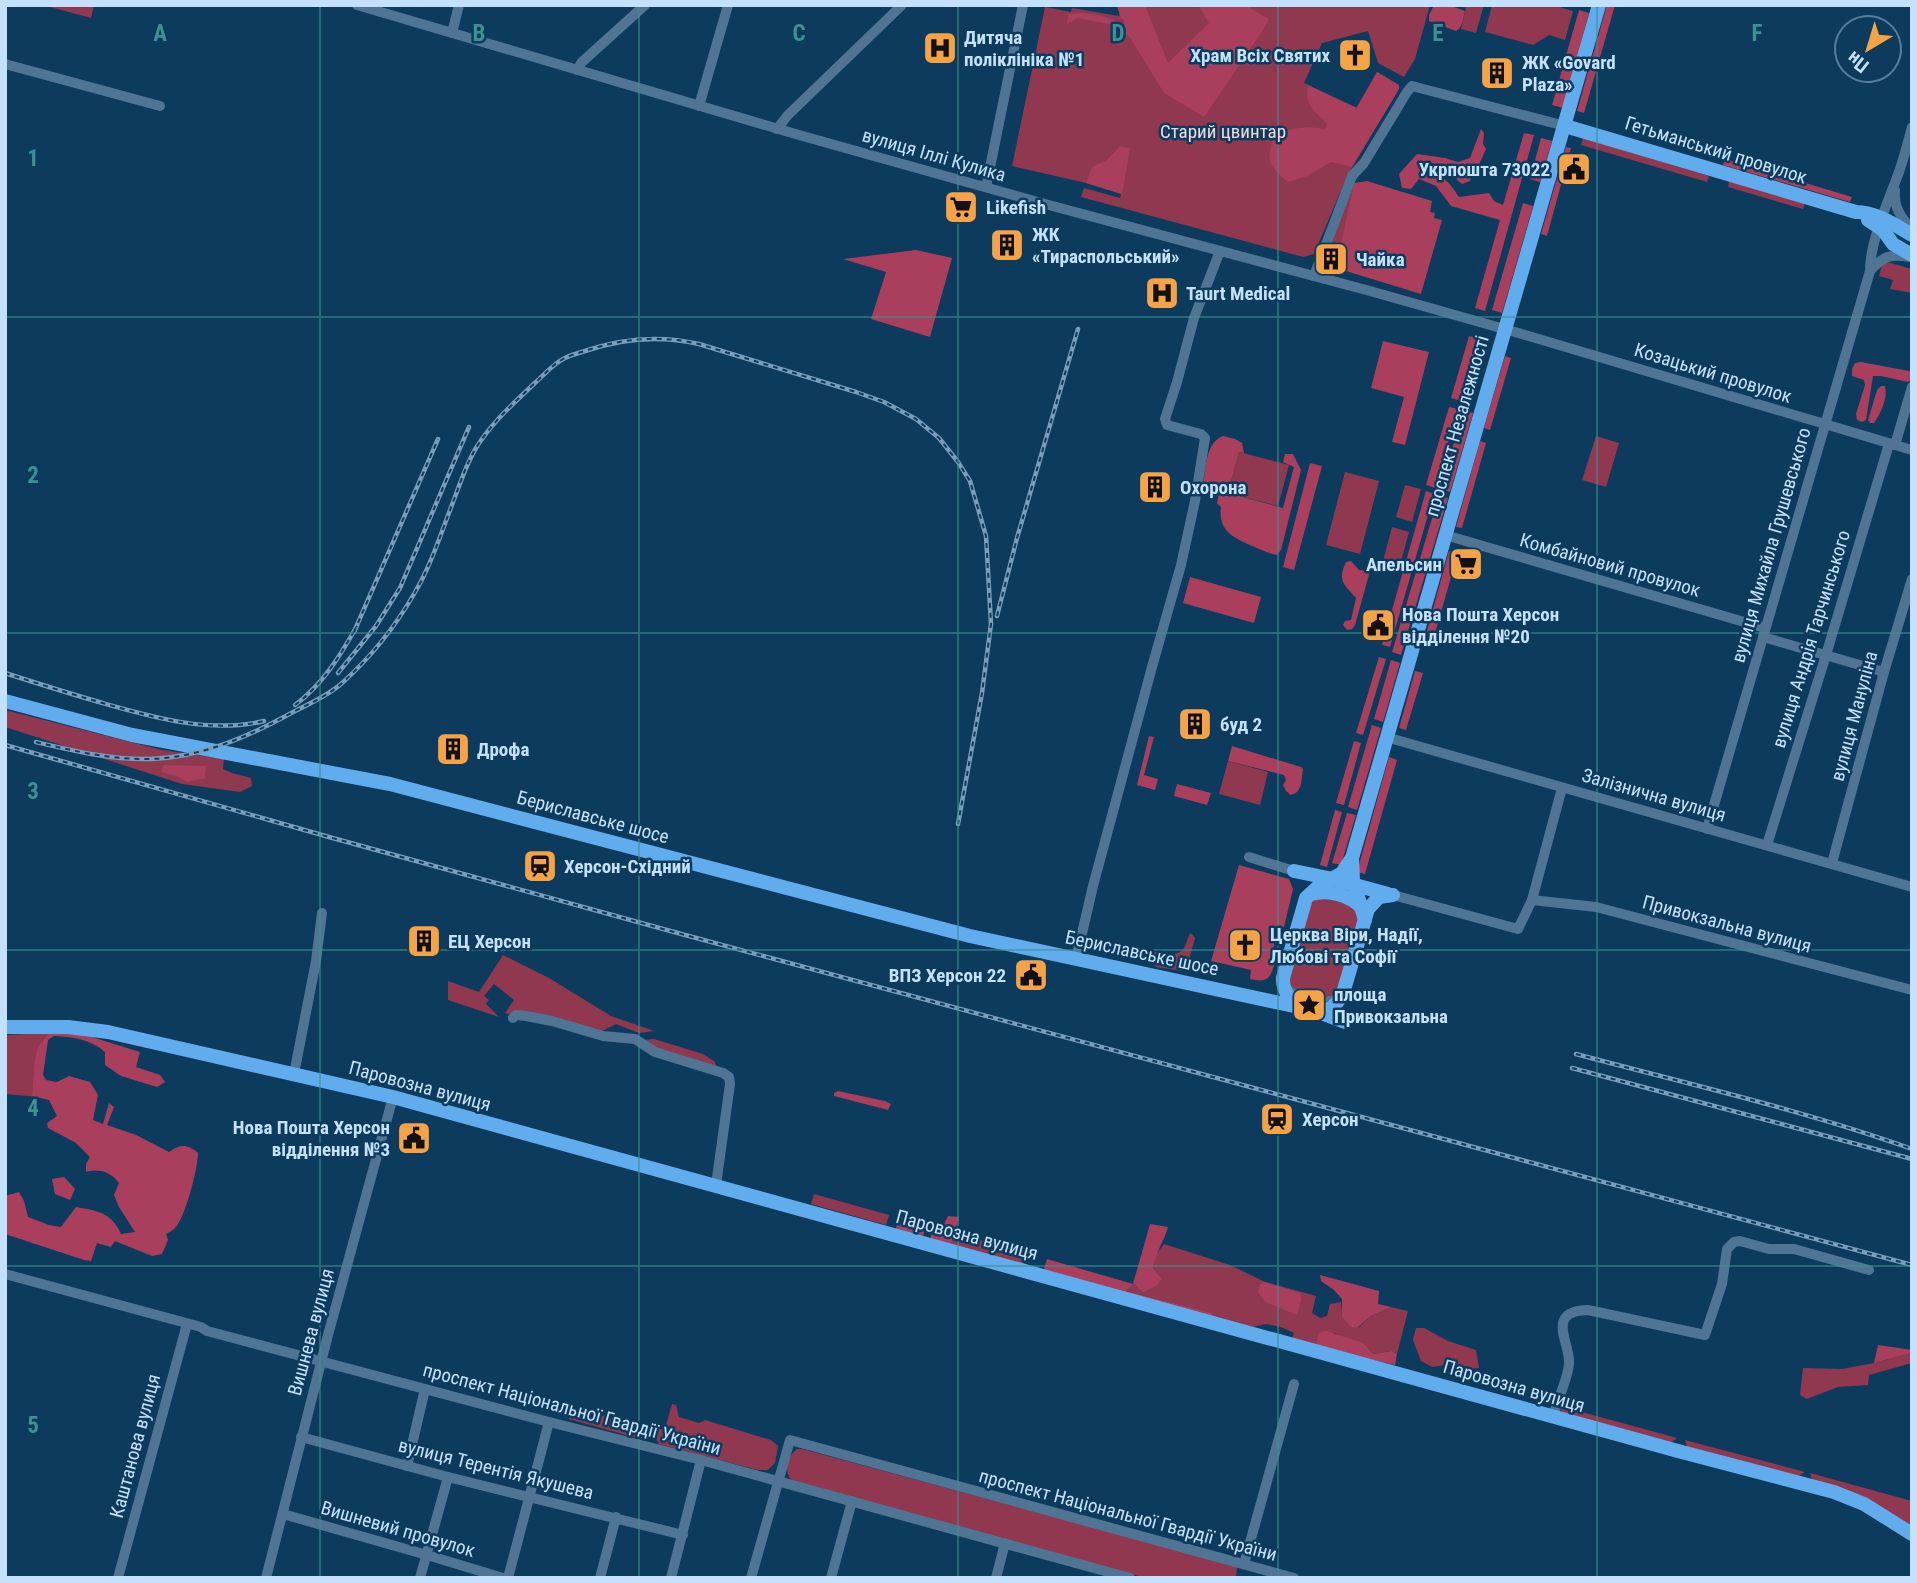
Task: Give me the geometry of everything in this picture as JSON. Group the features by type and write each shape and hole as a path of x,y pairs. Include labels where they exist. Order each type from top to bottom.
{"main road":[{"name":"проспект Незалежності","path":"1309,896 1319,886 1342,873 1352,858 1599,5"},
{"name":"Гетьманський провулок","path":"1565,126 1887,223"},
{"path":"1887,223 1893,244 1912,256"},
{"name":"Бериславське шосе","path":"5,701 132,734 390,784 970,936 1308,1009 1345,1022 1342,1010 1343,993"},
{"name":"проспект Незалежності","path":"1352,858 1354,884 1363,911"},
{"path":"1294,871 1393,895"},
{"path":"1294,871 1309,896 1282,987 1293,1002 1308,1009"},
{"path":"1309,896 1327,891 1351,898 1363,911"},
{"path":"1363,911 1378,897 1393,895"},
{"path":"1343,993 1363,911"},
{"path":"1251,997 1268,993 1283,978"},
{"name":"Паровозна вулиця","path":"5,1027 68,1027 108,1032 393,1097 1834,1492 1864,1504 1910,1533"}],"street":[{"name":"вулиця Іллі Кулика","path":"357,5 777,129 1505,329"},
{"path":"452,33 459,5"},
{"path":"577,70 582,62 645,5"},
{"path":"699,106 728,5"},
{"path":"777,129 788,115 902,5"},
{"path":"986,187 1023,5"},
{"path":"5,64 160,106"},
{"path":"1314,276 1352,176 1364,163 1412,86 1565,126"},
{"path":"1887,223 1896,180 1912,127"},
{"path":"1887,223 1898,212 1893,195"},
{"name":"вулиця Михайла Грушевського","path":"1707,829 1871,271 1873,252 1887,223"},
{"path":"1076,959 1181,565 1192,514 1205,438 1201,434 1167,425 1165,419 1199,302 1220,251"},
{"path":"1871,271 1878,262 1888,256 1912,256"},
{"name":"Козацький провулок","path":"1505,329 1912,450"},
{"name":"вулиця Андрія Тарчинського","path":"1767,845 1912,387"},
{"name":"Комбайновий провулок","path":"1445,535 1764,632 1826,655 1884,672"},
{"name":"вулиця Мануліна","path":"1832,863 1912,579"},
{"name":"Залізнична вулиця","path":"1386,737 1912,887"},
{"path":"1393,895 1518,929 1532,900 1562,788"},
{"path":"1248,857 1294,871"},
{"name":"Привокзальна вулиця","path":"1532,900 1596,907 1912,990"},
{"path":"294,1074 322,913"},
{"path":"1283,978 1292,993 1318,1002 1334,1001 1343,993"},
{"path":"513,1018 526,1016 603,1036 635,1039 655,1052 729,1077 726,1127 716,1185"},
{"name":"Вишнева вулиця","path":"266,1578 301,1437 393,1097"},
{"path":"1553,1417 1569,1362 1561,1333 1562,1326 1572,1313 1588,1310 1705,1335 1722,1284 1727,1249 1734,1242 1740,1241 1769,1249 1794,1249 1869,1270"},
{"name":"проспект Національної Гвардії України","path":"5,1274 201,1327 206,1332 701,1460 1130,1578"},
{"name":"Каштанова вулиця","path":"118,1578 187,1324"},
{"path":"1246,1578 1246,1565 1294,1384"},
{"path":"407,1466 425,1389"},
{"path":"505,1578 549,1422"},
{"name":"вулиця Терентія Якушева","path":"301,1437 448,1477 682,1535"},
{"name":"проспект Національної Гвардії України","path":"778,1482 790,1440 1294,1578"},
{"path":"671,1578 701,1460"},
{"path":"420,1578 448,1477"},
{"path":"751,1578 778,1482"},
{"path":"833,1577 852,1501"},
{"name":"Вишневий провулок","path":"283,1514 505,1578"},
{"path":"600,1578 616,1517"},
{"path":"996,1578 1005,1543"}],"green space":[{"path":"50,5 94,5 91,18"},
{"name":"Старий цвинтар","path":"1117,5 1430,5 1415,59 1404,77 1378,63 1368,31 1322,43 1304,83 1356,108 1377,72 1399,85 1399,89 1348,174 1314,254 1303,257 1081,197 1084,188 1120,198 1121,194 1012,166 1045,7 1071,12 1072,8 1119,16"},
{"path":"1457,5 1484,5 1476,33 1461,29 1466,8"},
{"path":"1492,5 1552,5 1573,11 1565,40 1549,35 1533,45 1485,32"},
{"path":"1583,138 1709,176 1707,182 1581,145"},
{"path":"1729,181 1805,203 1803,209 1728,187"},
{"path":"1354,183 1340,255 1326,251"},
{"path":"1887,262 1912,269 1912,293 1890,289 1893,280 1879,276 1882,265"},
{"path":"1596,436 1619,443 1606,487 1582,480"},
{"path":"1239,452 1289,465 1278,506 1228,493"},
{"path":"1345,472 1379,481 1360,554 1326,545"},
{"path":"1405,485 1421,489 1412,522 1396,517"},
{"path":"1392,527 1409,532 1399,569 1382,565"},
{"path":"5,710 162,750 224,759 223,769 251,778 252,786 240,792 182,784 5,727"},
{"path":"1228,761 1268,772 1260,805 1219,794"},
{"path":"1312,898 1351,902 1360,916 1335,996 1310,996 1288,984"},
{"path":"1191,933 1195,938 1184,971 1156,967 1149,957 1151,952 1177,953 1184,948"},
{"path":"503,955 549,978 611,1016 654,1031 639,1033 616,1024 598,1033 505,1013 514,1000 494,984 484,996 489,1000 486,1004 499,1017 448,1000 448,981 479,992"},
{"path":"49,1033 38,1097 5,1094 5,1035"},
{"path":"654,1039 703,1054 715,1062 716,1067 658,1050 642,1040"},
{"path":"814,1194 889,1215 886,1225 811,1204"},
{"path":"955,1233 1026,1253 1023,1266 951,1245"},
{"path":"1164,1244 1230,1265 1265,1282 1316,1296 1312,1313 1320,1318 1327,1316 1330,1304 1341,1302 1342,1317 1358,1328 1371,1316 1391,1307 1408,1311 1397,1354 1392,1351 1373,1354 1364,1343 1351,1341 1334,1333 1317,1347 1292,1339 1294,1333 1281,1327 1266,1324 1252,1327 1211,1317 1212,1313 1126,1291 1134,1284 1143,1293 1157,1286 1162,1279 1153,1268 1154,1257"},
{"path":"1416,1328 1424,1328 1448,1341 1476,1350 1479,1368 1447,1365 1432,1367 1421,1361 1413,1340"},
{"path":"1912,1353 1912,1363 1869,1375 1868,1385 1838,1387 1807,1399 1800,1395 1803,1368 1842,1369"},
{"path":"672,1404 676,1405 679,1417 699,1423 705,1420 771,1440 778,1446 775,1463 768,1470 758,1470 659,1444 656,1433 659,1429 665,1429"},
{"path":"1560,1406 1677,1438 1669,1444 1562,1413"},
{"path":"572,1407 642,1426 643,1424 649,1428 648,1436 640,1439 569,1419"},
{"path":"1685,1440 1805,1472 1799,1476 1687,1447"},
{"path":"797,1449 1233,1565 1237,1567 1236,1578 1146,1578 792,1481 787,1464"},
{"path":"1810,1473 1912,1501 1912,1528 1812,1480"}],"shaded area":[{"path":"1117,5 1145,5 1168,63 1209,23 1198,5 1251,5 1250,8 1269,19 1204,117 1164,93 1129,36 1113,25 1078,18 1066,25 1069,14 1083,13 1105,17 1125,25"},
{"path":"1434,5 1449,5 1465,11 1456,31 1429,21"},
{"path":"1607,5 1615,5 1584,113 1577,111"},
{"path":"1579,10 1589,13 1563,108 1552,105"},
{"path":"1377,72 1399,85 1399,89 1352,167 1331,162 1307,176 1288,182 1275,171 1269,156 1275,134 1299,128 1324,129 1328,124 1309,103 1308,85 1357,108"},
{"path":"1481,129 1486,149 1470,181 1462,184 1454,172 1430,162 1423,166 1446,180 1459,197 1489,193 1494,201 1503,205 1524,133 1534,135 1485,311 1475,308 1500,220 1451,206 1436,186 1419,179 1411,189 1402,188 1399,174 1417,154 1458,162 1470,158"},
{"path":"1541,138 1552,141 1540,182 1530,179"},
{"path":"1120,146 1130,148 1122,194 1086,183 1092,167 1107,160"},
{"path":"1566,147 1571,148 1547,236 1541,234"},
{"path":"1725,159 1852,197 1850,202 1723,165"},
{"path":"1367,181 1432,201 1430,212 1435,213 1434,218 1442,220 1421,294 1336,268 1354,183"},
{"path":"1523,203 1533,206 1502,313 1492,310"},
{"path":"916,250 952,258 930,337 871,319 886,272 843,259"},
{"path":"1469,336 1480,339 1462,401 1451,398"},
{"path":"1383,341 1429,352 1405,445 1392,442 1404,397 1371,388"},
{"path":"1505,356 1511,358 1490,430 1484,428"},
{"path":"1855,363 1912,373 1912,379 1908,382 1873,376 1866,420 1862,422 1857,420 1856,414 1865,385 1864,380 1852,376"},
{"path":"1885,386 1886,395 1879,415 1874,423 1870,423 1868,420 1877,390"},
{"path":"1449,407 1458,409 1435,488 1426,485"},
{"path":"1463,410 1473,413 1450,492 1441,489"},
{"path":"1223,436 1242,443 1244,453 1239,452 1228,493 1283,508 1294,467 1283,462 1285,454 1293,454 1301,470 1281,550 1277,555 1232,536 1222,522 1221,507 1217,503 1219,493 1208,490 1203,485 1210,450 1217,439"},
{"path":"1480,441 1486,443 1462,528 1456,527"},
{"path":"1310,463 1322,466 1294,570 1283,567"},
{"path":"1426,491 1434,494 1390,647 1382,645"},
{"path":"1439,495 1448,498 1401,655 1392,652"},
{"path":"1449,551 1458,553 1433,640 1425,638"},
{"path":"1351,561 1359,570 1370,571 1355,625 1347,630 1343,625 1345,621 1351,620 1356,598 1343,582 1342,574 1346,562"},
{"path":"1190,577 1261,597 1254,623 1183,603"},
{"path":"1379,657 1386,659 1363,735 1356,733"},
{"path":"1391,660 1400,663 1383,722 1374,719"},
{"path":"1415,671 1423,673 1406,730 1399,728"},
{"path":"1372,725 1381,728 1357,810 1348,807"},
{"path":"1149,736 1154,737 1144,775 1158,779 1155,790 1137,785"},
{"path":"1354,741 1361,743 1344,805 1336,803"},
{"path":"1232,746 1301,767 1300,788 1291,795 1283,785 1286,780 1284,775 1228,761"},
{"path":"1389,757 1397,760 1365,874 1357,872"},
{"path":"164,765 206,766 205,778 187,782 161,772"},
{"path":"1177,784 1211,793 1207,805 1174,796"},
{"path":"1335,810 1342,812 1327,867 1320,865"},
{"path":"1347,813 1356,815 1341,865 1332,863"},
{"path":"1239,865 1289,879 1293,889 1284,927 1279,926 1270,961 1275,963 1264,980 1250,979 1251,970 1211,961"},
{"path":"49,1033 82,1034 140,1052 136,1067 160,1075 165,1082 157,1087 121,1076 105,1065 105,1052 87,1041 54,1036 48,1040 43,1075 46,1080 57,1082 69,1076 90,1082 98,1095 93,1120 103,1124 109,1103 114,1107 107,1125 136,1135 169,1152 184,1146 198,1153 187,1204 179,1223 166,1234 168,1240 162,1254 152,1256 115,1241 111,1247 97,1243 91,1261 5,1234 5,1196 19,1192 28,1217 49,1225 61,1227 76,1207 108,1217 121,1234 135,1232 114,1195 119,1183 104,1172 86,1172 90,1157 76,1143 48,1128 47,1123 57,1116 49,1100 32,1096 38,1047"},
{"path":"838,1091 891,1104 888,1110 834,1096"},
{"path":"64,1177 75,1189 70,1200 55,1194 52,1179"},
{"path":"898,1215 926,1224 923,1237 896,1229"},
{"path":"948,1216 959,1217 951,1245 930,1239 933,1229 943,1226"},
{"path":"1150,1224 1168,1227 1153,1268 1162,1279 1157,1286 1143,1293 1134,1284 1126,1291 1213,1313 1211,1317 1043,1272 1047,1259 1133,1284"},
{"path":"1320,1275 1379,1291 1378,1304 1391,1307 1371,1316 1357,1328 1351,1327 1342,1317 1342,1299 1321,1281"},
{"path":"1265,1282 1300,1293 1297,1315 1265,1302 1258,1292 1260,1284"},
{"path":"1326,1331 1364,1343 1373,1354 1392,1351 1397,1354 1395,1365 1317,1347 1318,1333"},
{"path":"1878,1345 1912,1350 1912,1353 1874,1363"}],"railway":[{"path":"997,616 1078,329"},
{"path":"36,742 107,756 136,759 170,757 226,744 319,699 341,684 371,653 407,606 431,559 476,448 504,413 550,369 567,357 627,341 670,339 699,344 884,402 916,419 939,438 970,481 986,536 991,624 982,693 958,824"},
{"path":"338,673 376,626 400,588 469,427"},
{"path":"354,632 438,439"},
{"path":"295,705 322,679 357,626"},
{"path":"5,673 119,708 181,722 222,726 264,721"},
{"path":"5,745 674,932 1912,1265"},
{"path":"1576,1054 1787,1110 1912,1149"},
{"path":"1572,1068 1912,1159"}],"place":[{"name":"Дитяча поліклініка №1","path":"940,48"},
{"name":"Храм Всіх Святих","path":"1355,55"},
{"name":"ЖК «Govard Plaza»","path":"1497,73"},
{"name":"Укрпошта 73022","path":"1574,169"},
{"name":"Likefish","path":"961,207"},
{"name":"ЖК «Тираспольський»","path":"1007,245"},
{"name":"Чайка","path":"1331,259"},
{"name":"Taurt Medical","path":"1162,293"},
{"name":"Охорона","path":"1155,487"},
{"name":"Апельсин","path":"1466,564"},
{"name":"Нова Пошта Херсон відділення №20","path":"1378,625"},
{"name":"буд 2","path":"1195,724"},
{"name":"Дрофа","path":"453,749"},
{"name":"Херсон-Східний","path":"540,866"},
{"name":"ЕЦ Херсон","path":"424,941"},
{"name":"Церква Віри, Надії, Любові та Софії","path":"1245,945"},
{"name":"ВПЗ Херсон 22","path":"1031,975"},
{"name":"площа Привокзальна","path":"1309,1005"},
{"name":"Херсон","path":"1277,1119"},
{"name":"Нова Пошта Херсон відділення №3","path":"414,1138"}]}
